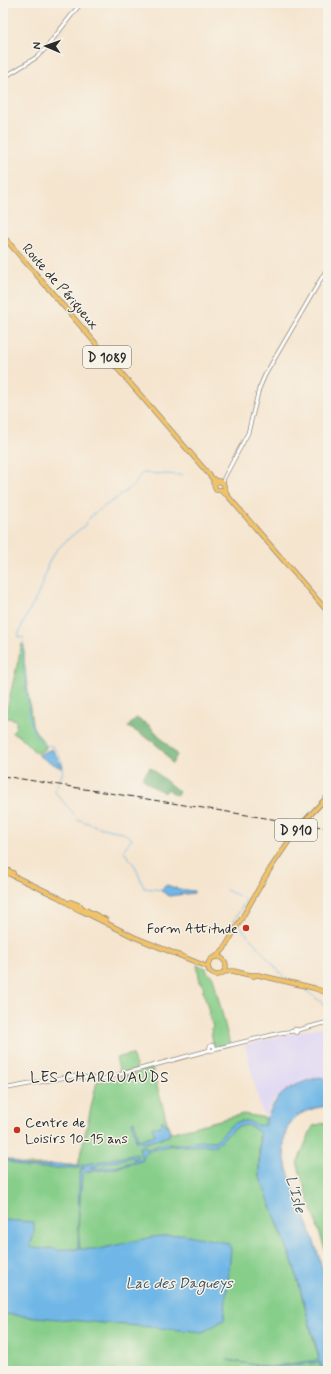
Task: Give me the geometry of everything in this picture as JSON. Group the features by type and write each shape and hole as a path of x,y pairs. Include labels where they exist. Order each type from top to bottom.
{"main road":[{"name":"Route de Périgueux","path":"3,236 212,478 220,481 215,489 222,490"},
{"path":"220,481 222,490 328,612"},
{"name":"D 910","path":"216,958 224,949 270,869 297,829 328,796"},
{"path":"3,868 81,909 149,942 195,960 208,967 213,974 218,975 224,972 233,971 284,980 328,993"},
{"path":"3,871 71,903"},
{"name":"D 910","path":"224,960 225,951 233,931"},
{"path":"195,960 210,961 216,958 224,960 226,966 233,971"},
{"path":"208,967 210,961"},
{"path":"224,972 226,966"}],"street":[{"path":"3,78 36,58 81,3"},
{"path":"220,481 248,433 259,389 265,375 328,267"},
{"path":"3,1088 72,1076 103,1079 210,1050 211,1046 214,1049 280,1033 296,1031 328,1022"}],"shaded area":[{"path":"328,1025 328,1078 319,1077 286,1090 275,1099 269,1108 266,1118 260,1106 245,1045 293,1033 297,1035 300,1032"}],"green space":[{"path":"22,644 24,645 24,662 32,724 46,748 37,754 18,735 12,733 16,727 16,720 5,717"},
{"path":"136,718 149,725 177,755 172,764 168,757 158,747 147,738 128,727"},
{"path":"150,767 179,792 177,795 173,794 168,789 165,793 153,787 142,778"},
{"path":"197,965 206,968 207,972 213,977 230,1045 216,1048 213,1044 211,1028 213,1027 208,1015 209,1012 204,993 202,991 204,991 202,982 200,982"},
{"path":"132,1054 137,1069 120,1073 116,1058"},
{"path":"152,1068 170,1133 243,1114 266,1118 259,1136 259,1175 293,1263 322,1371 3,1371 3,1157 24,1165 78,1165 97,1081 115,1079"},
{"path":"328,1122 328,1259 297,1163 313,1126"}],"water":[{"path":"52,749 63,767 61,768 39,756 40,754"},
{"path":"167,885 194,891 194,893 169,896 160,890"},
{"path":"319,1077 328,1079 328,1106 305,1112 291,1123 285,1137 284,1154 288,1173 317,1250 327,1289 328,1371 323,1371 320,1362 270,1368 227,1360 269,1367 318,1360 319,1357 293,1263 259,1175 260,1133 250,1126 245,1125 235,1129 215,1146 173,1146 173,1144 215,1141 231,1125 240,1121 264,1125 274,1103 278,1098 295,1086"},
{"path":"162,1120 170,1129 169,1136 145,1143 136,1142 132,1122 134,1121 138,1140 155,1135 152,1127 161,1126"},
{"path":"166,1143 172,1145 146,1152 142,1161 113,1169 85,1172 82,1175 78,1223 79,1176 81,1170 85,1168 81,1168 82,1165 137,1154 138,1156 135,1157 136,1160 141,1157 139,1147 145,1146 145,1148 148,1149","holes":["133,1157 134,1161 119,1166 93,1169 90,1167"]},
{"path":"3,1157 29,1167 60,1164 70,1166 79,1165 79,1168 26,1168 3,1159"},
{"name":"Lac des Dagueys","path":"3,1220 34,1222 34,1235 30,1246 33,1248 56,1249 60,1251 62,1249 78,1249 78,1231 80,1249 99,1249 152,1237 183,1234 228,1243 231,1249 224,1320 203,1332 3,1314"}],"waterway":[{"path":"118,497 133,486 142,473 182,475"},
{"path":"89,519 93,514 117,498"},
{"path":"24,638 18,637 20,630 38,593 49,561 62,545 84,526"},
{"path":"23,642 23,659 29,716 34,734 43,745 53,746 61,759 63,770 60,780"},
{"path":"58,783 54,791 74,814"},
{"path":"77,819 102,828 121,832 132,839 123,850 135,866 144,888 162,890"},
{"path":"226,890 246,899 234,921"},
{"path":"240,926 248,936"},
{"path":"250,938 284,977"},
{"path":"304,989 328,1007"}],"railway":[{"path":"3,776 328,828"}],"place":[{"name":"Form Attitude","path":"246,928"},
{"name":"Centre de Loisirs 10-15 ans","path":"17,1130"}],"district":[{"name":"LES CHARRUAUDS","path":"100,1077"}],"water label":[{"name":"L'Isle","path":"296,1194"}]}
